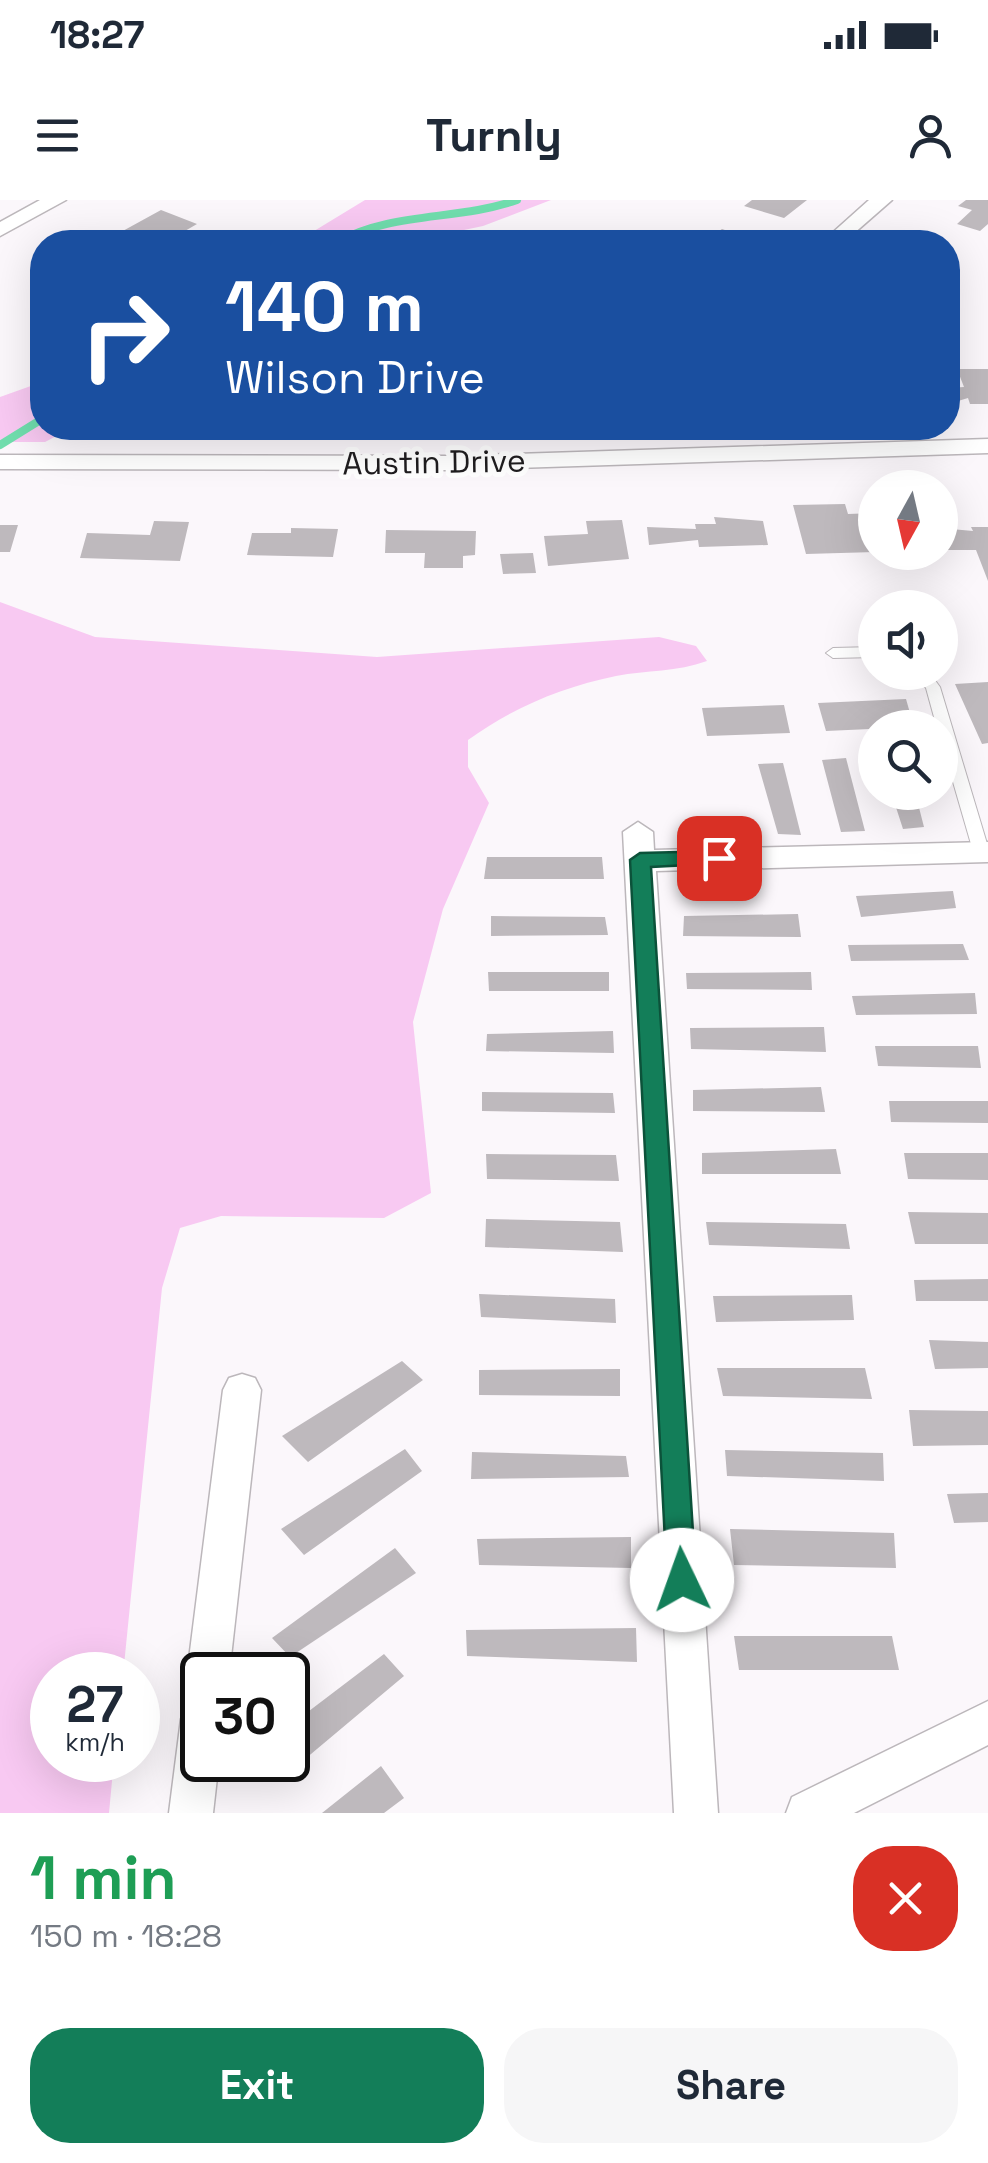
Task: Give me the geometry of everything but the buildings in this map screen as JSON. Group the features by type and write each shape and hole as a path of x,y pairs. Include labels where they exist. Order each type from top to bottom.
{"street":[{"path":"0,230 56,200"},
{"path":"846,230 882,200"},
{"path":"723,440 726,455"},
{"name":"Austin Drive","path":"0,462 449,463 988,446"},
{"path":"696,1813 639,846 985,852"},
{"path":"211,1652 242,1390"},
{"path":"808,1813 988,1722"},
{"path":"191,1813 195,1782"}],"lane":[{"path":"833,653 858,652"},
{"path":"934,690 985,852"}],"shaded area":[{"path":"365,200 551,200 464,230 316,230"},
{"path":"30,386 30,440 49,440 0,442 0,397"},
{"path":"0,602 95,637 377,657 659,637 696,646 707,661 576,686 520,709 468,740 468,767 489,803 443,909 413,1022 431,1193 384,1218 221,1216 180,1228 162,1288 125,1652 30,1652 30,1782 112,1782 109,1813 0,1813"}],"waterway":[{"path":"365,230 517,200"},
{"path":"0,445 30,426"}],"route":[{"path":"682,1580 640,860 719,858"}]}
